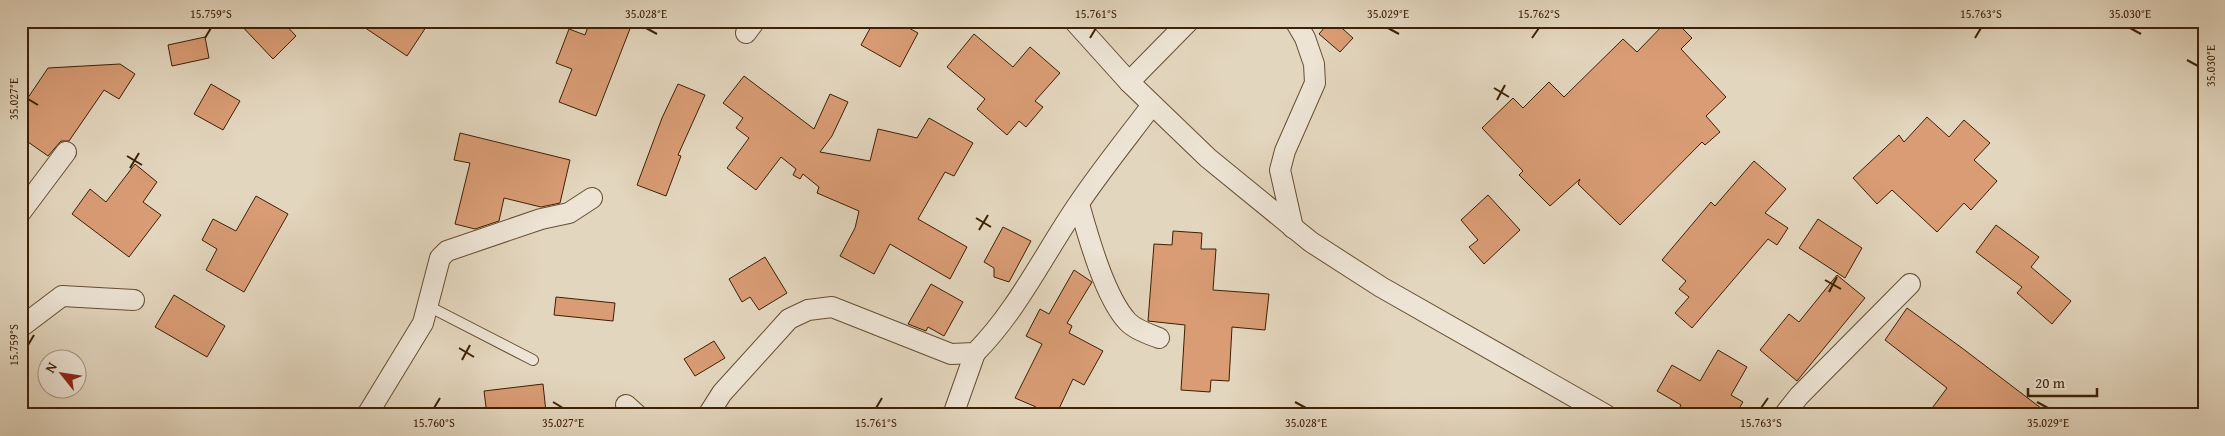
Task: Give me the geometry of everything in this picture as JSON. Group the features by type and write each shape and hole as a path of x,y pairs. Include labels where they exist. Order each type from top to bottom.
{"street":[{"path":"1074,21 1152,105 1208,158 1311,242 1381,288 1606,415"},
{"path":"1130,82 1189,21"},
{"path":"1293,228 1280,170 1285,151 1315,83 1314,64 1305,38 1295,21"},
{"path":"953,415 975,352 991,337 1056,242 1079,204 1152,105"},
{"path":"21,212 66,152"},
{"path":"367,415 423,323 440,258 447,251 541,219 569,213 592,198"},
{"path":"1079,204 1092,249 1117,308 1129,323 1159,338"},
{"path":"1784,415 1799,396 1910,284"},
{"path":"21,327 62,296 134,300"},
{"path":"708,415 722,393 789,319 808,310 832,307 951,354 975,352"}],"lane":[{"path":"428,306 533,360"}],"building":[{"path":"237,21 282,21 296,36 273,59"},
{"path":"355,21 430,21 407,56"},
{"path":"590,21 633,21 596,116 559,102 572,69 556,63 569,29 585,35"},
{"path":"874,21 896,21 918,33 900,67 861,45"},
{"path":"1330,21 1334,21 1353,38 1340,52 1319,34"},
{"path":"1667,21 1675,21 1692,38 1681,49 1726,97 1706,116 1720,132 1705,145 1702,142 1620,225 1578,184 1580,179 1550,206 1519,175 1523,171 1482,128 1513,98 1523,108 1549,82 1564,97 1623,39 1637,52"},
{"path":"974,34 1013,67 1030,47 1060,73 1035,101 1043,107 1026,127 1019,121 1007,135 977,109 985,99 947,67"},
{"path":"205,37 209,58 172,66 168,45"},
{"path":"120,64 135,74 119,99 104,90 69,141 61,141 48,156 21,137 21,108 48,68"},
{"path":"744,76 814,129 830,94 848,102 832,136 820,152 870,161 878,129 917,138 929,118 973,143 954,176 945,172 918,219 967,247 950,279 890,244 874,274 840,256 855,228 859,211 817,193 819,187 803,174 800,179 793,175 796,169 781,157 756,190 727,168 749,138 736,128 743,118 723,103"},
{"path":"211,84 240,101 223,130 194,114"},
{"path":"678,84 705,95 678,155 681,156 666,196 637,185 662,118"},
{"path":"1927,117 1949,137 1964,120 1990,143 1974,160 1997,181 1971,210 1964,203 1937,232 1892,190 1877,204 1853,178 1899,135 1904,142"},
{"path":"460,133 570,160 560,203 541,207 504,198 499,221 475,229 455,224 470,163 454,160"},
{"path":"1754,161 1786,189 1765,213 1788,228 1777,245 1768,239 1692,328 1675,313 1689,297 1679,289 1686,281 1662,260 1711,202 1715,206"},
{"path":"135,164 157,182 143,202 161,215 129,257 72,214 90,189 106,202"},
{"path":"1488,195 1520,230 1484,264 1469,247 1478,240 1461,220"},
{"path":"256,196 288,214 244,292 206,270 217,249 202,240 213,219 236,231"},
{"path":"1818,219 1862,248 1845,278 1799,248"},
{"path":"1996,225 2039,257 2031,267 2071,301 2052,324 2017,293 2022,287 1976,252"},
{"path":"1003,227 1031,241 1009,282 994,277 994,268 984,262"},
{"path":"1173,231 1202,233 1201,249 1216,249 1213,290 1269,294 1265,330 1232,327 1229,381 1211,380 1210,392 1181,390 1185,325 1148,321 1154,244 1172,245"},
{"path":"765,257 787,293 759,310 750,297 742,302 729,279"},
{"path":"1074,270 1092,282 1067,323 1072,326 1069,333 1103,351 1084,385 1073,379 1056,415 1032,415 1036,407 1015,398 1042,344 1026,336 1040,309 1049,314"},
{"path":"1837,275 1865,298 1797,381 1760,350 1789,314 1799,322"},
{"path":"931,284 963,302 944,336 928,327 926,331 908,324"},
{"path":"174,295 225,326 207,357 155,327"},
{"path":"556,297 615,303 613,321 554,315"},
{"path":"1907,308 2050,415 1927,415 1947,388 1885,340"},
{"path":"714,341 725,358 695,376 684,359"},
{"path":"1718,350 1747,367 1731,395 1743,402 1735,415 1676,415 1681,405 1657,391 1672,365 1700,381"},
{"path":"543,384 546,412 530,415 487,415 484,391"}]}
